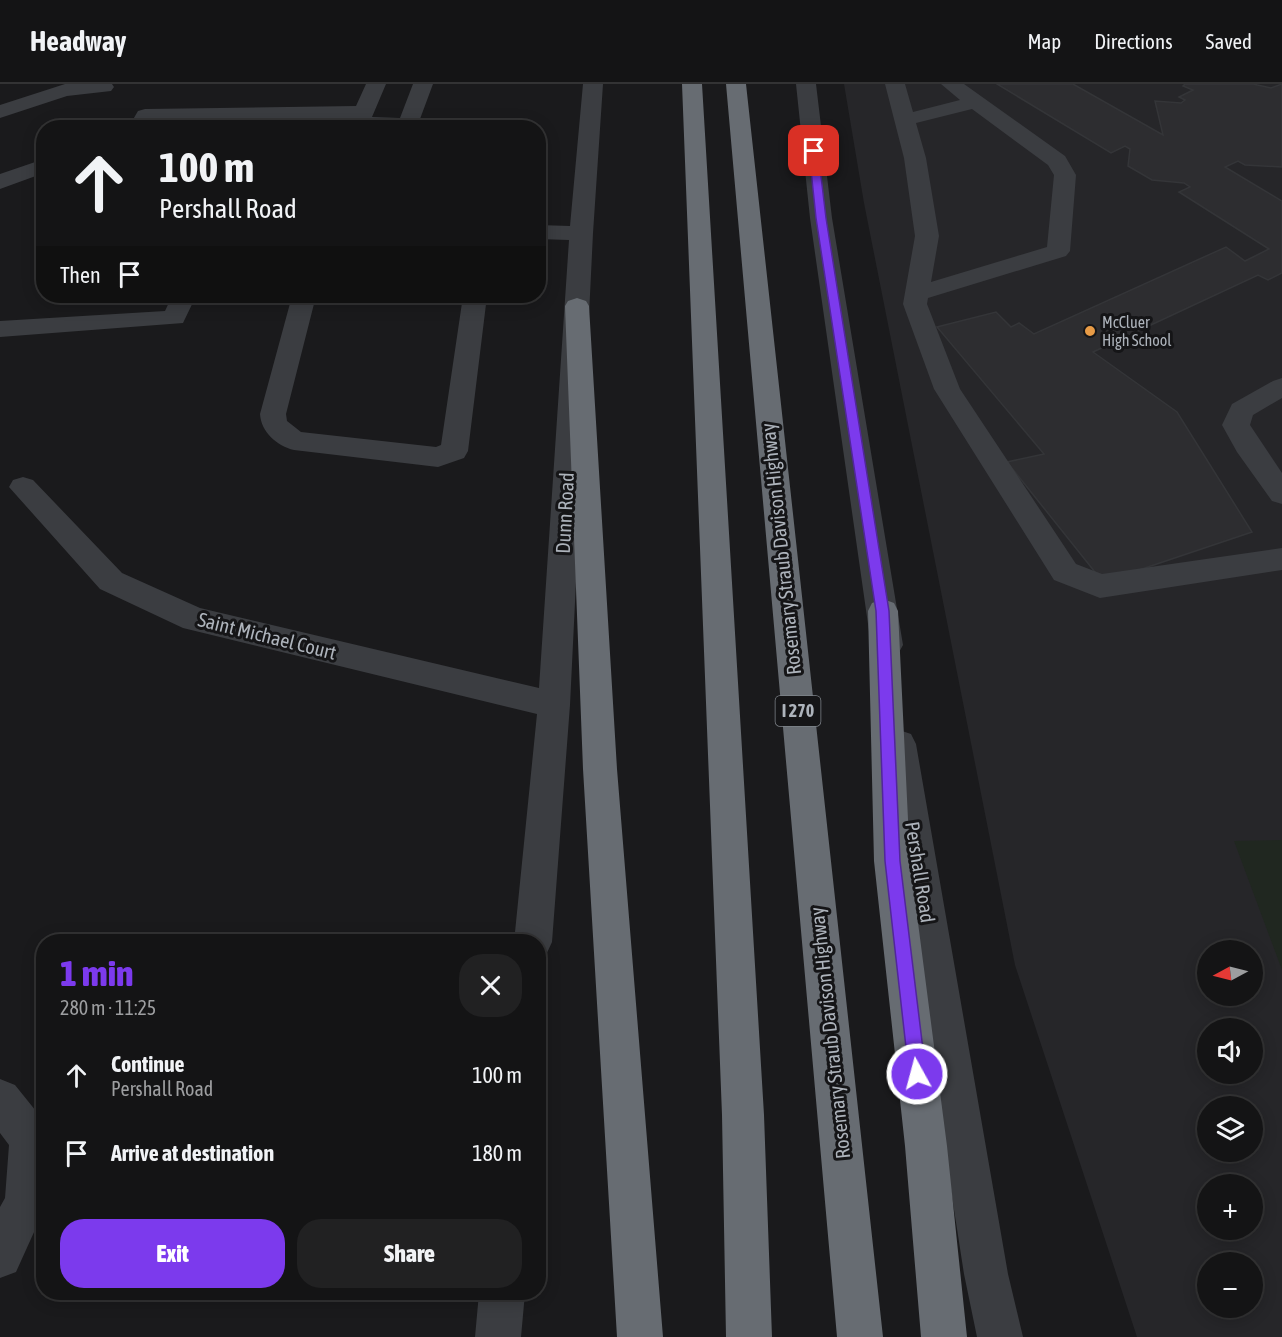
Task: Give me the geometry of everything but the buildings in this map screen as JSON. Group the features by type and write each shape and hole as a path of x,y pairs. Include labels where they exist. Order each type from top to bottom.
{"highway":[{"path":"692,84 743,1114 749,1337"},
{"name":"Rosemary Straub Davison Highway","path":"736,84 860,1337"},
{"path":"577,306 600,769 640,1337"},
{"path":"883,611 892,861 926,1146 944,1337"}],"street":[{"path":"358,120 376,84"},
{"path":"410,120 423,84"},
{"name":"Dunn Road","path":"534,934 554,705 581,233 593,84"},
{"name":"Pershall Road","path":"806,84 821,218 883,611 900,745 986,1274 1000,1337"},
{"path":"895,84 915,158 927,236 915,304 947,389 1000,476 1065,572 1100,586 1282,559"},
{"path":"917,294 1058,251 1065,176 1057,161 951,84"},
{"path":"0,112 65,90 93,89 103,85 134,112 241,120"},
{"path":"905,120 976,102"},
{"path":"0,182 36,168"},
{"path":"546,232 581,233"},
{"path":"0,329 174,318 181,303"},
{"path":"302,303 273,414 274,424 294,441 438,457 454,451 474,303"},
{"path":"1278,482 1247,445 1236,425 1241,410 1282,387"},
{"name":"Saint Michael Court","path":"23,487 111,581 195,619 554,705"},
{"path":"0,1100 31,1139 26,1200 0,1256"},
{"path":"498,1337 501,1300"}],"shaded area":[{"path":"844,84 1282,84 1282,1337 1137,1337 1015,965 864,203"},
{"path":"1282,840 1282,970 1234,841"}],"place":[{"name":"McCluer High School","path":"1090,331"}],"route":[{"path":"814,151 821,218 883,611 892,861 917,1074"}]}
